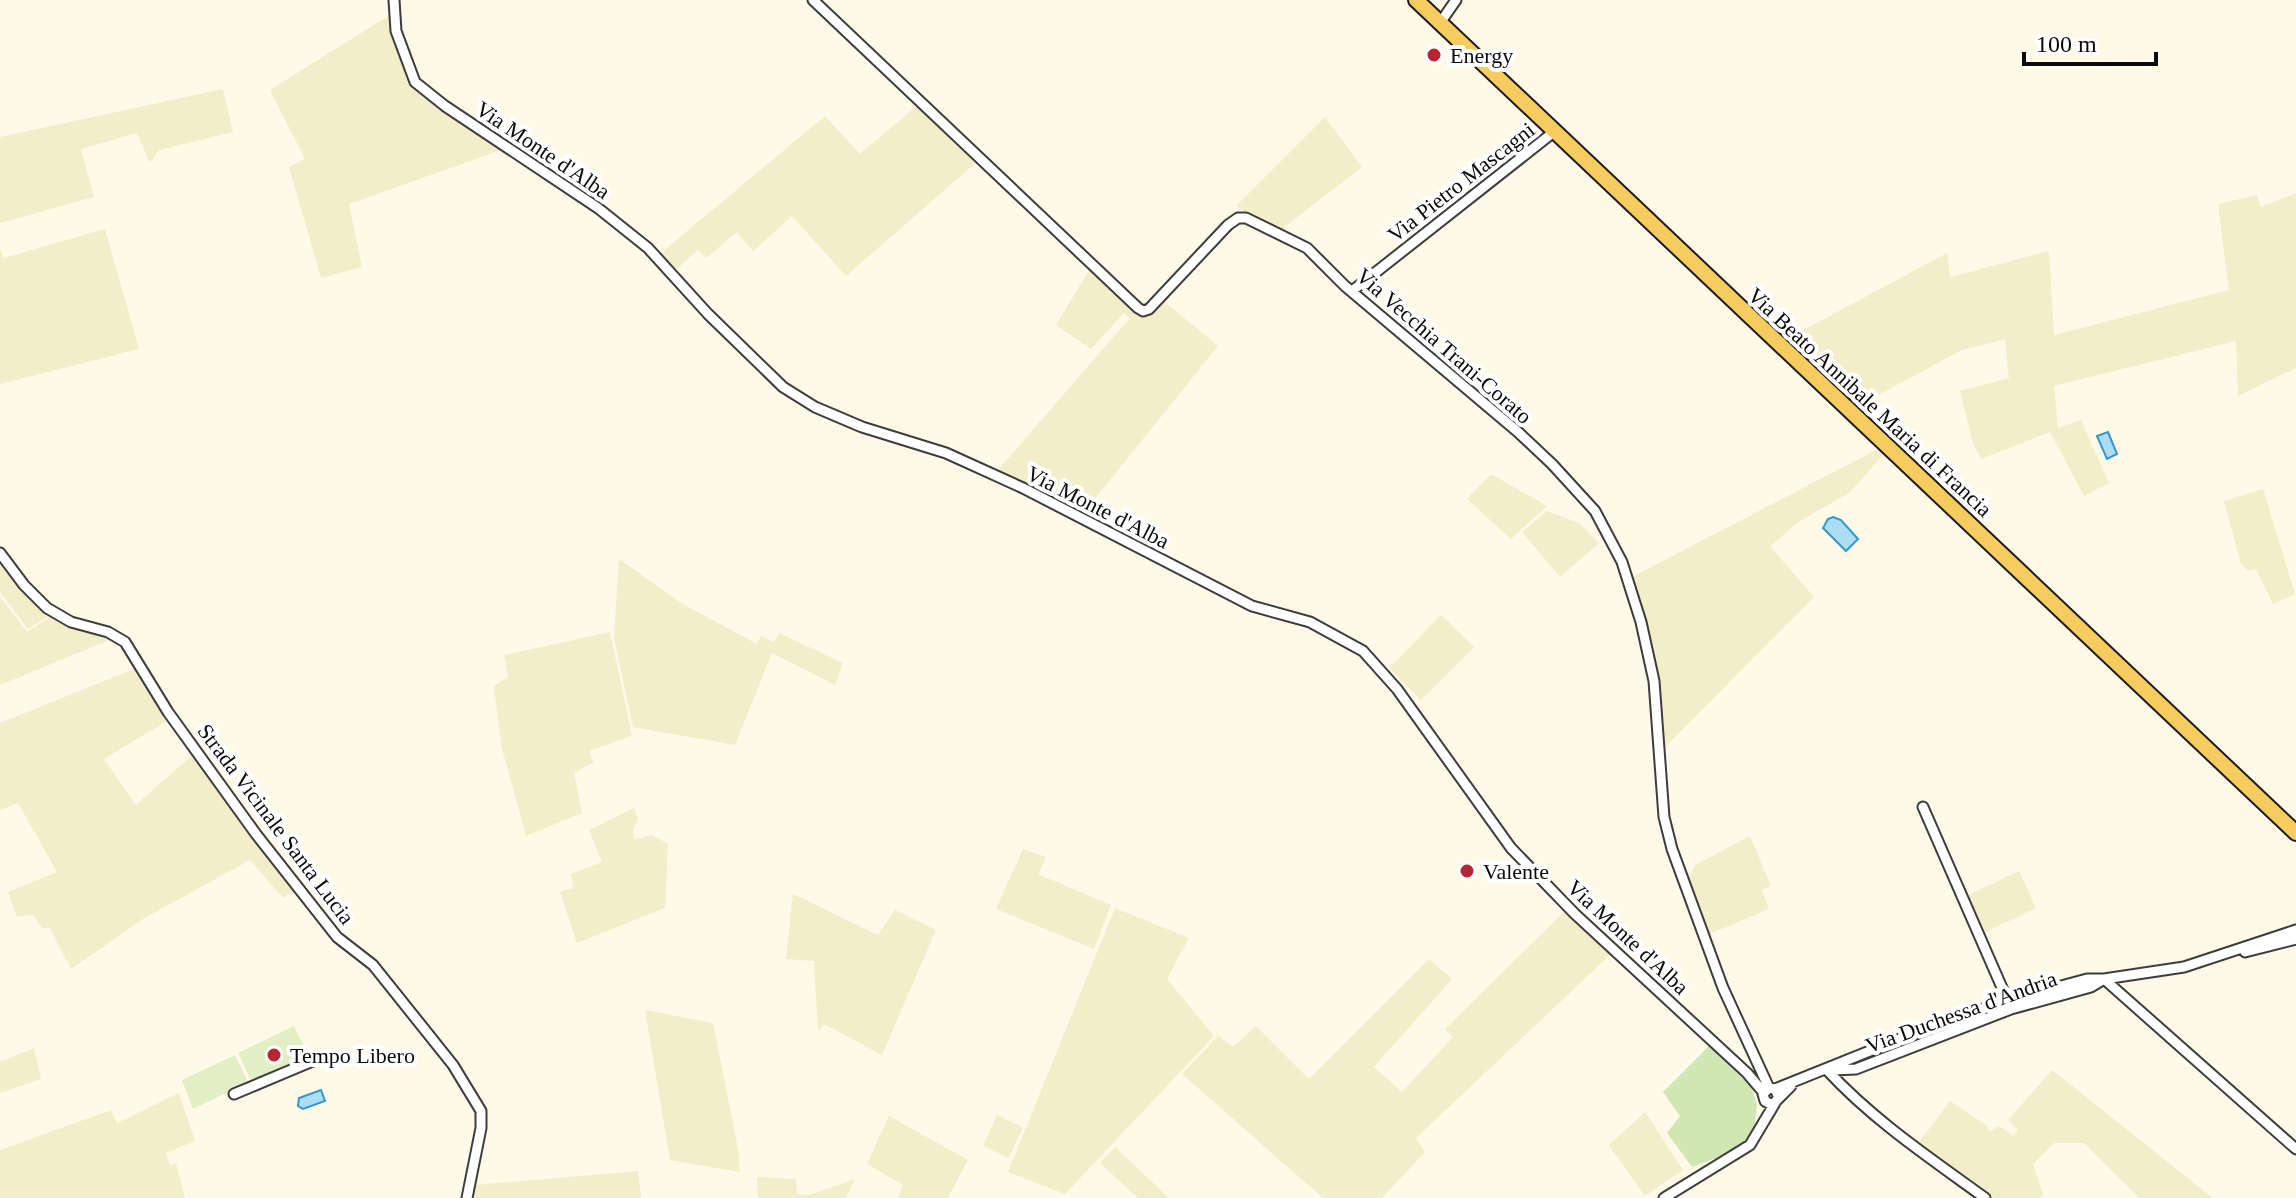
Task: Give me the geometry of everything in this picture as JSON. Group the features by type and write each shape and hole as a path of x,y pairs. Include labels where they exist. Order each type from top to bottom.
{"main road":[{"name":"Via Beato Annibale Maria di Francia","path":"1416,0 2296,833"}],"street":[{"name":"Via Monte d'Alba","path":"394,0 396,31 415,82 445,106 598,208 648,248 708,314 783,387 815,407 862,427 971,464 1252,606 1310,622 1363,651 1397,689 1511,848 1575,914 1771,1095"},
{"name":"Via Vecchia Trani-Corato","path":"813,0 1143,311 1149,309 1228,225 1238,218 1246,218 1307,248 1352,291 1409,337 1552,464 1595,511 1622,562 1641,622 1654,681 1657,754 1664,817 1672,849 1723,988 1771,1095"},
{"path":"1440,23 1456,0"},
{"name":"Via Pietro Mascagni","path":"1352,291 1555,131"},
{"name":"Strada Vicinale Santa Lucia","path":"0,553 24,585 47,608 71,622 117,636 125,642 168,712 264,845 337,937 373,965 453,1065 481,1111 481,1128 467,1198"},
{"path":"1923,807 2009,1005"},
{"name":"Via Duchessa d'Andria","path":"1664,1198 1750,1145 1760,1132 1771,1095 1793,1083 1922,1030 2087,979 2184,967 2296,930"},
{"name":"Via Duchessa d'Andria","path":"2222,954 2249,951 2296,939"},
{"path":"2104,979 2296,1149"},
{"path":"1747,1073 1756,1057"},
{"path":"234,1094 315,1060"},
{"path":"1827,1070 1886,1126 1985,1198"}],"shaded area":[{"path":"393,13 423,91 504,149 349,204 362,267 321,278 289,167 305,159 270,90"},
{"path":"223,89 233,132 159,150 150,163 137,133 81,149 94,197 0,223 0,137"},
{"path":"919,104 979,160 846,276 792,216 753,251 737,232 706,258 698,250 672,273 656,257 825,116 860,154"},
{"path":"1325,117 1362,167 1278,232 1236,206"},
{"path":"2296,193 2296,368 2238,396 2236,341 2054,386 2058,428 2081,420 2109,483 2084,496 2050,432 1981,459 1973,443 1960,391 2009,378 2005,339 1962,350 1854,408 1781,342 1947,253 1950,277 2049,251 2054,335 2229,290 2218,204 2257,195 2261,207"},
{"path":"105,229 139,349 0,384 0,249 4,258"},
{"path":"1091,267 1139,313 1161,299 1218,346 1081,516 997,471 1130,318 1124,313 1091,349 1056,325"},
{"path":"1880,448 1885,453 1849,493 1800,521 1770,546 1814,597 1660,752 1653,680 1628,579"},
{"path":"1491,474 1547,506 1511,539 1467,499"},
{"path":"2263,489 2295,594 2273,604 2256,569 2248,571 2241,564 2224,501"},
{"path":"1547,511 1579,523 1599,543 1560,577 1522,532"},
{"path":"0,558 53,613 28,629 0,592"},
{"path":"619,559 683,604 757,644 761,636 774,642 779,633 843,663 835,685 772,653 735,745 633,727 614,638"},
{"path":"0,597 27,632 53,615 112,639 0,685"},
{"path":"1441,615 1474,647 1421,700 1389,668"},
{"path":"610,632 632,736 589,751 594,762 574,773 582,813 526,836 501,745 494,686 508,677 504,655"},
{"path":"139,667 172,718 104,759 136,805 197,751 298,887 283,898 250,860 143,919 71,969 50,928 42,928 33,915 17,917 8,892 57,872 18,803 0,810 0,723"},
{"path":"634,808 638,819 633,829 634,840 652,835 668,844 665,908 577,943 560,892 573,888 571,874 602,862 589,830"},
{"path":"1750,836 1771,886 1762,890 1769,909 1705,936 1686,885 1695,865"},
{"path":"1023,849 1046,857 1038,874 1111,905 1094,949 996,909"},
{"path":"2019,871 2036,908 1982,934 1964,897"},
{"path":"793,894 878,935 895,910 936,930 882,1055 824,1024 818,1032 814,961 786,959"},
{"path":"1115,908 1189,938 1167,979 1214,1036 1065,1194 1008,1172"},
{"path":"1564,912 1613,952 1416,1138 1425,1152 1382,1198 1323,1198 1182,1074 1218,1036 1233,1047 1256,1026 1309,1079 1429,959 1452,979 1374,1067 1402,1092 1453,1037 1445,1029"},
{"path":"645,1010 713,1023 740,1172 670,1160"},
{"path":"34,1048 41,1079 0,1093 0,1062"},
{"path":"2052,1070 2213,1198 2139,1198 2084,1143 2054,1143 2033,1164 2043,1194 2040,1198 1994,1198 1917,1145 1950,1101 1990,1131 1999,1126 2014,1136 2018,1130 2008,1120"},
{"path":"179,1093 195,1141 166,1153 170,1165 176,1164 185,1198 0,1198 0,1150 111,1110 117,1123"},
{"path":"1645,1112 1683,1170 1645,1196 1609,1145"},
{"path":"997,1115 1023,1127 1009,1158 983,1146"},
{"path":"889,1116 968,1160 948,1198 898,1198 903,1185 867,1164"},
{"path":"1115,1147 1169,1198 1138,1198 1100,1163"},
{"path":"638,1171 641,1198 463,1198 465,1186"},
{"path":"757,1177 796,1179 797,1194 809,1195 855,1179 846,1198 758,1198"}],"green space":[{"name":"Tempo Libero","path":"294,1026 309,1056 251,1080 238,1053"},
{"path":"1710,1045 1752,1088 1757,1105 1754,1131 1737,1150 1692,1167 1667,1133 1680,1116 1663,1092"},
{"name":"Tempo Libero","path":"235,1055 248,1082 193,1109 182,1080"}],"water":[{"path":"2108,432 2117,454 2107,459 2097,436"},
{"path":"1833,517 1841,520 1858,539 1846,551 1823,528"},
{"path":"321,1090 325,1101 303,1109 298,1106 299,1098"}],"place":[{"name":"Energy","path":"1434,55"},
{"name":"Valente","path":"1467,871"},
{"name":"Tempo Libero","path":"274,1055"}]}
